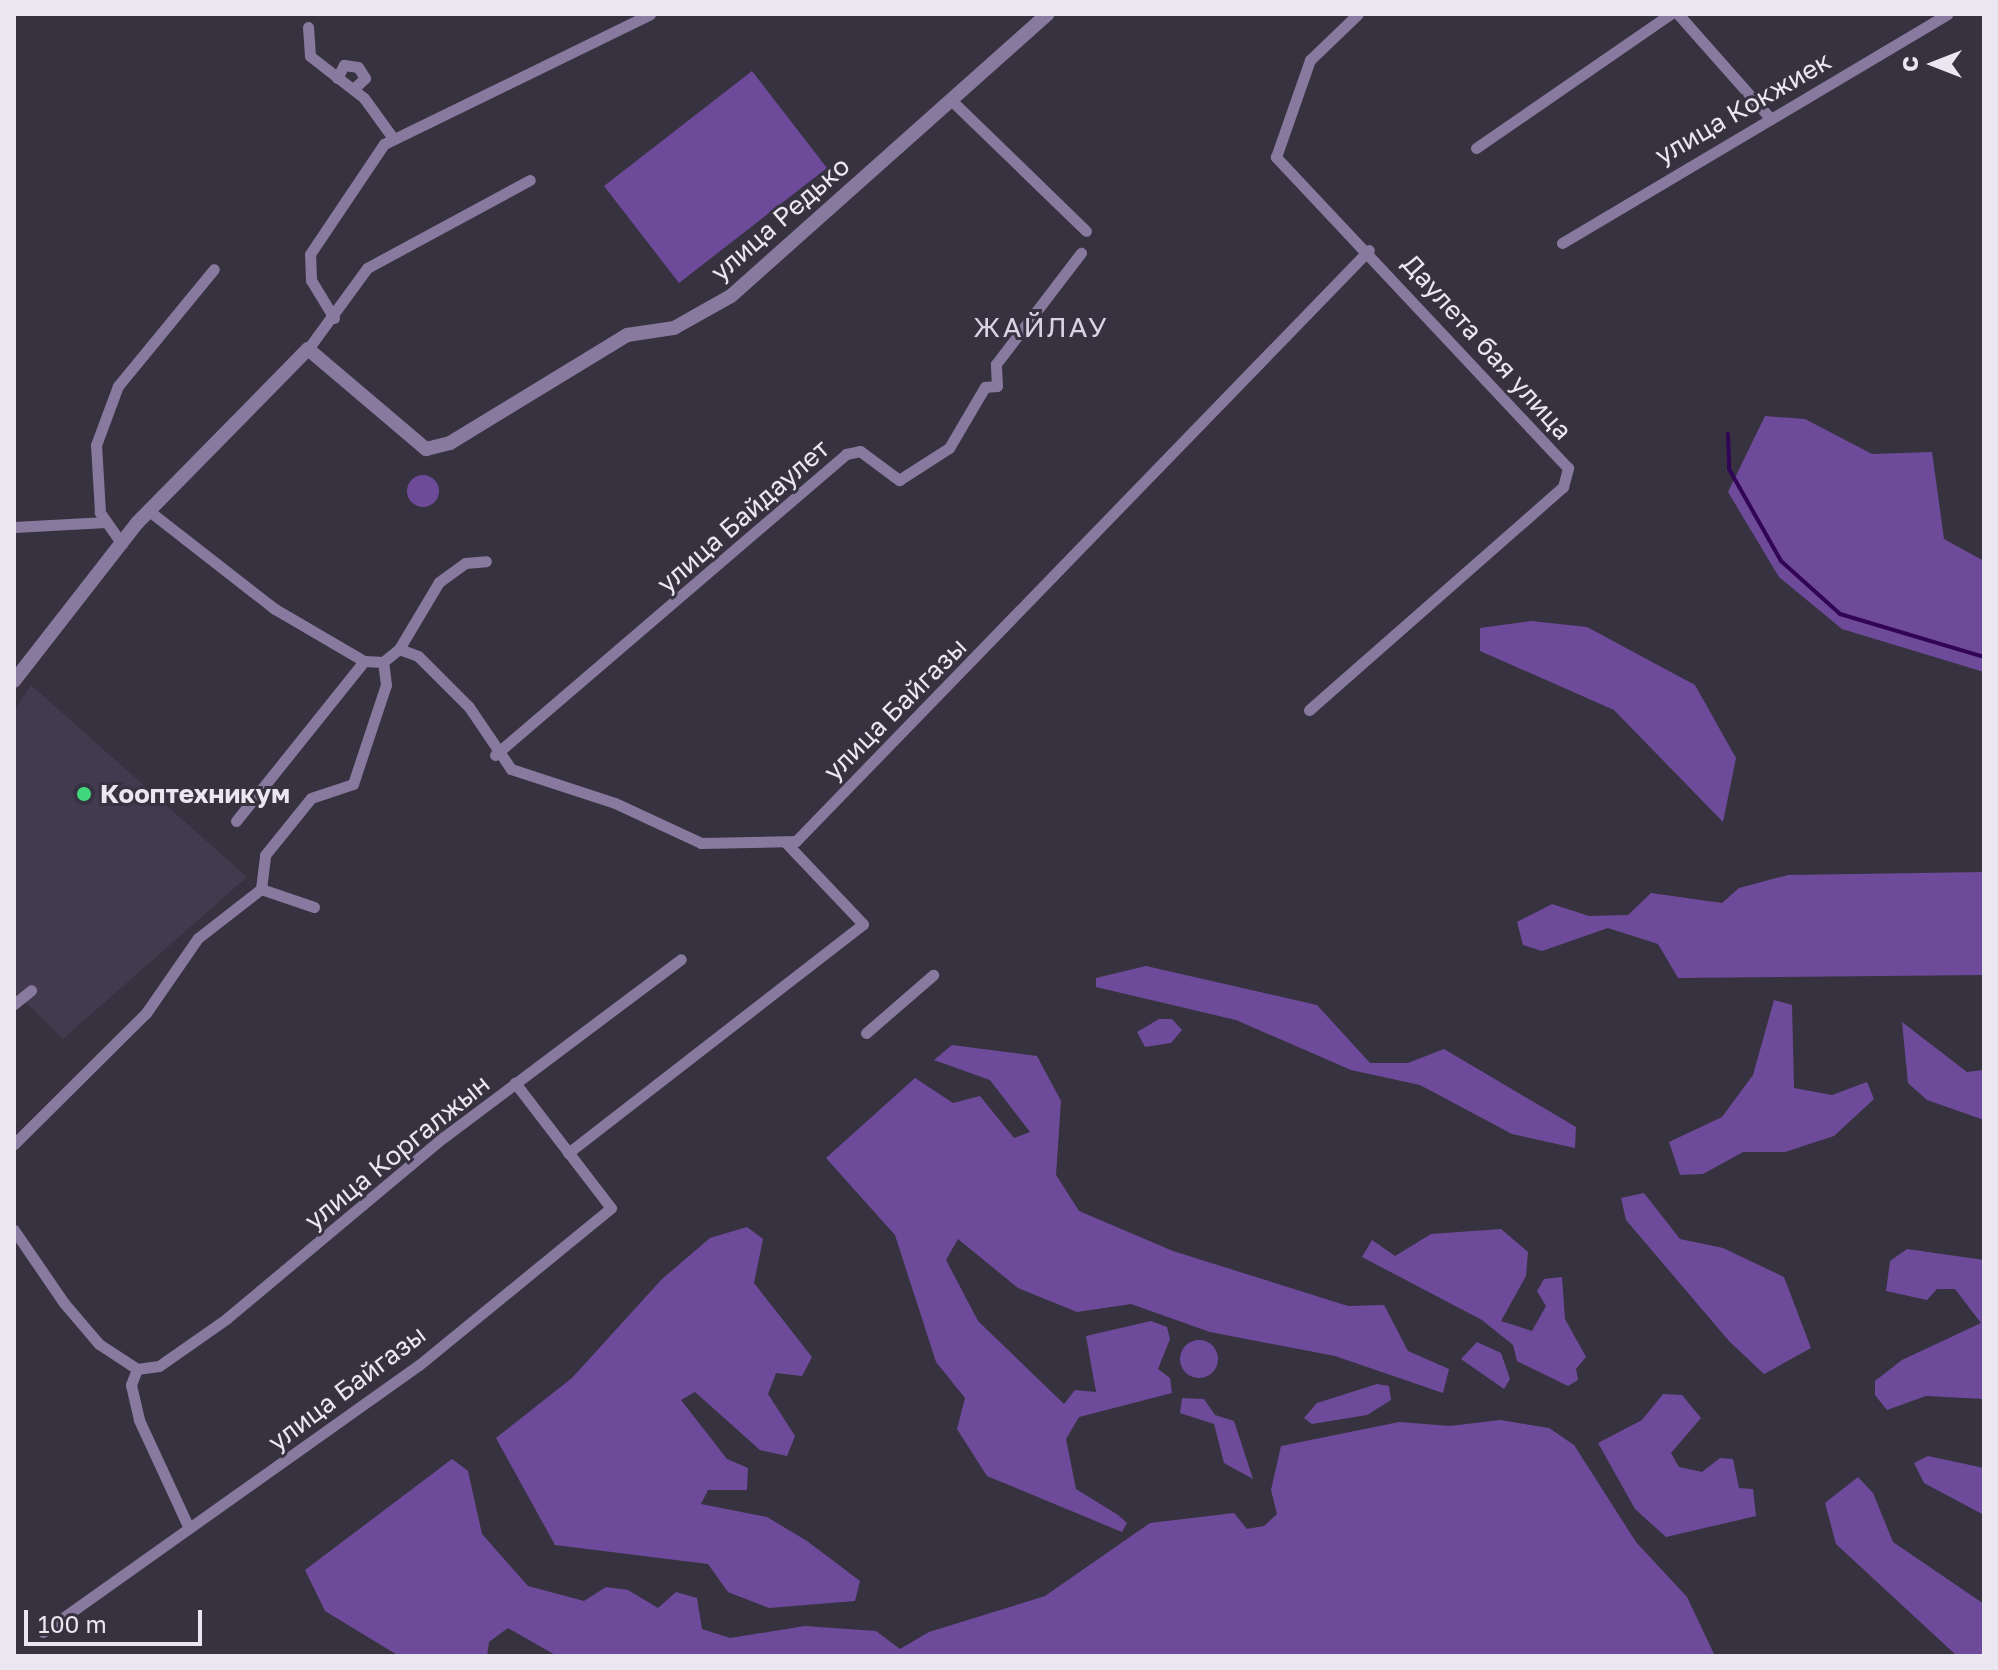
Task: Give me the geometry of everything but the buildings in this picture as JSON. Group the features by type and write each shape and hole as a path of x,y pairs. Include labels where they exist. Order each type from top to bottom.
{"street":[{"path":"334,318 311,280 310,254 393,138 650,14"},
{"name":"улица Редько","path":"308,349 426,449 450,443 627,335 674,328 731,296 1047,14"},
{"name":"Даулета бая улица","path":"1309,710 1563,487 1568,468 1369,250 1276,157 1310,60 1358,14"},
{"path":"1476,148 1670,14"},
{"path":"1678,14 1771,119"},
{"name":"улица Кокжиек","path":"1562,243 1947,14"},
{"path":"308,27 306,50 353,89 393,138"},
{"path":"337,78 344,65 358,67 365,78 353,89"},
{"path":"951,100 1086,231"},
{"path":"14,681 149,511 308,349 334,318 367,268 530,180"},
{"name":"улица Байгазы","path":"786,843 796,841 1072,562 1369,250"},
{"name":"улица Байдаулет","path":"495,755 846,454 860,451 899,480 949,448 985,387 997,386 996,364 1081,253"},
{"path":"122,544 106,522 94,459 118,386 214,269"},
{"path":"149,511 275,609 364,661 383,662 399,649 439,582 465,563 486,561"},
{"path":"14,527 106,522"},
{"path":"399,649 448,683 495,755 511,769 615,803 701,843 786,843 863,924 568,1153"},
{"path":"236,821 364,661"},
{"path":"14,1144 146,1013 198,938 261,889 265,855 311,798 353,784 386,685 383,662"},
{"path":"261,889 314,907"},
{"name":"улица Коргалжын","path":"137,1369 159,1366 226,1319 515,1083 681,959"},
{"path":"866,1033 933,975"},
{"path":"14,1004 31,990"},
{"name":"улица Байгазы","path":"43,1632 419,1365 611,1208 515,1083"},
{"path":"14,1230 64,1303 99,1344 137,1369 131,1385 139,1420 189,1528"}],"shaded area":[{"path":"752,71 827,168 679,283 604,186"},
{"path":"1765,416 1805,419 1872,454 1932,452 1944,539 1984,561 1984,672 1842,629 1779,577 1728,492"},
{"path":"423,475 434,480 439,491 434,502 423,507 412,502 407,491 412,480"},
{"path":"1531,621 1587,627 1695,685 1736,758 1723,822 1614,710 1480,651 1480,628"},
{"name":"Кооптехникум","path":"31,685 247,877 63,1039 14,991 14,711"},
{"path":"1984,872 1984,975 1678,978 1658,944 1608,928 1542,951 1523,945 1517,922 1552,904 1589,916 1628,915 1651,893 1722,903 1739,888 1788,875"},
{"path":"1146,966 1317,1005 1370,1063 1408,1063 1444,1049 1576,1127 1575,1148 1512,1134 1420,1085 1351,1070 1236,1020 1096,987 1096,978"},
{"path":"1774,1000 1792,1005 1794,1088 1832,1095 1867,1082 1874,1099 1834,1136 1785,1152 1743,1152 1703,1174 1680,1175 1669,1142 1722,1117 1753,1075"},
{"path":"1159,1019 1172,1019 1182,1030 1171,1043 1145,1047 1137,1032"},
{"path":"1902,1022 1967,1072 1984,1070 1984,1120 1927,1100 1908,1083"},
{"path":"952,1045 1037,1056 1061,1101 1056,1175 1079,1211 1173,1251 1348,1306 1384,1305 1408,1351 1449,1369 1443,1393 1335,1356 1210,1332 1131,1304 1077,1312 1018,1288 958,1239 946,1260 978,1321 1064,1404 1075,1390 1096,1392 1086,1336 1151,1321 1167,1327 1170,1339 1158,1369 1170,1378 1172,1393 1079,1417 1066,1439 1076,1489 1127,1523 1122,1532 987,1476 957,1429 965,1398 936,1362 895,1235 826,1158 915,1078 953,1103 980,1096 1014,1138 1030,1132 990,1080 934,1060"},
{"path":"1644,1193 1680,1239 1723,1248 1784,1277 1811,1348 1764,1374 1729,1341 1626,1220 1621,1198"},
{"path":"747,1227 763,1239 754,1283 812,1357 802,1376 776,1373 768,1394 795,1436 787,1456 760,1450 695,1392 681,1400 727,1459 748,1468 747,1490 708,1490 701,1504 767,1517 807,1541 860,1581 855,1601 769,1608 728,1592 708,1564 555,1545 496,1438 572,1378 662,1279 710,1238"},
{"path":"1501,1229 1528,1252 1526,1276 1501,1321 1532,1331 1546,1306 1537,1291 1544,1279 1562,1277 1565,1319 1586,1357 1576,1369 1578,1380 1568,1386 1517,1361 1513,1345 1482,1320 1362,1257 1372,1240 1395,1256 1431,1234"},
{"path":"1907,1249 1984,1260 1984,1399 1926,1396 1887,1410 1875,1395 1875,1381 1902,1360 1981,1323 1955,1289 1937,1289 1927,1300 1886,1291 1890,1261"},
{"path":"1199,1340 1212,1346 1218,1359 1212,1372 1199,1378 1186,1372 1180,1359 1186,1346"},
{"path":"1477,1342 1501,1353 1510,1379 1504,1389 1461,1359"},
{"path":"1377,1384 1389,1386 1391,1400 1367,1415 1312,1424 1304,1418 1317,1403"},
{"path":"1663,1394 1682,1395 1701,1418 1671,1453 1679,1467 1702,1472 1720,1458 1733,1459 1739,1488 1753,1489 1756,1516 1666,1537 1635,1509 1598,1443 1642,1420"},
{"path":"1182,1398 1204,1399 1215,1415 1234,1421 1253,1479 1224,1463 1214,1424 1180,1413"},
{"path":"1500,1420 1549,1428 1574,1445 1636,1542 1687,1597 1715,1656 557,1656 508,1628 489,1642 487,1656 399,1656 325,1611 305,1570 452,1459 468,1471 482,1534 528,1586 584,1601 606,1587 628,1590 658,1608 676,1592 697,1598 702,1629 730,1638 805,1626 876,1631 900,1649 929,1632 1045,1596 1150,1523 1234,1513 1247,1529 1264,1526 1277,1514 1271,1490 1281,1446 1399,1422 1450,1426"},
{"path":"1928,1456 1984,1468 1984,1515 1924,1483 1914,1463"},
{"path":"1858,1477 1873,1493 1893,1542 1984,1604 1984,1656 1957,1656 1836,1544 1825,1503"}],"waterway":[{"path":"1728,434 1729,469 1781,561 1840,614 1984,657"}],"place":[{"name":"Кооптехникум","path":"84,794"}],"district":[{"name":"ЖАЙЛАУ","path":"1041,327"}]}
